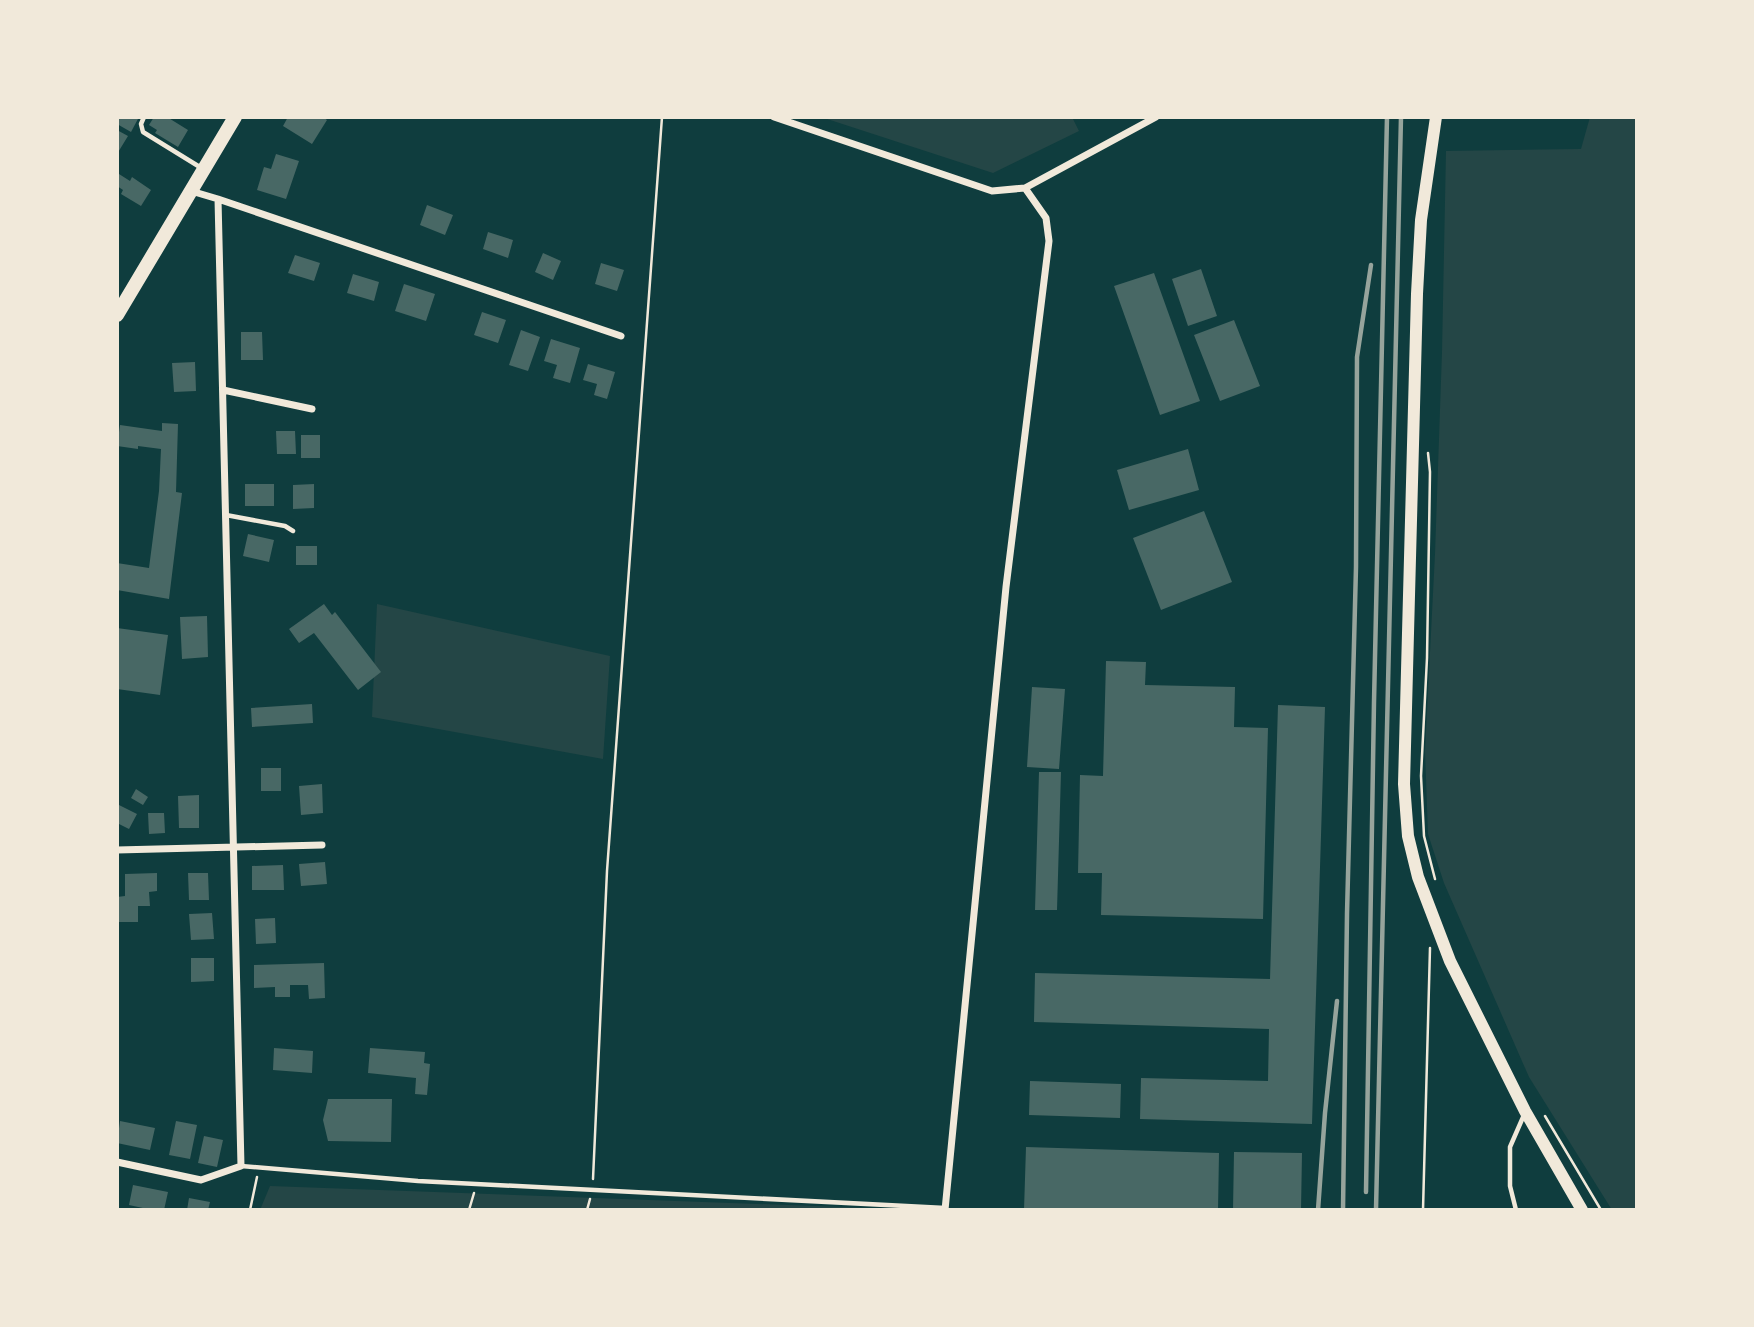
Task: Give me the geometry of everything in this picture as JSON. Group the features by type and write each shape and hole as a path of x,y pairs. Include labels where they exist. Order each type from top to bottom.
{"main road":[{"path":"117,315 235,117"}],"street":[{"path":"774,117 992,191 1025,187 1156,117"},
{"path":"1436,117 1421,220 1417,294 1404,784 1408,836 1418,877 1450,961 1525,1111 1582,1210"},
{"path":"945,1209 1006,587 1049,241 1046,218 1025,187"},
{"path":"191,191 621,336"},
{"path":"117,1162 201,1180 241,1166 218,199"},
{"path":"223,390 312,409"},
{"path":"117,850 322,845"}],"lane":[{"path":"144,117 141,124 143,132 204,170"},
{"path":"226,515 285,526 293,531"},
{"path":"1516,1210 1510,1186 1510,1147 1525,1111"},
{"path":"241,1166 418,1181 945,1209"}],"path":[{"path":"593,1189 607,871 662,117"},
{"path":"1427,447 1430,472 1427,645 1421,776 1424,836 1436,885"},
{"path":"1423,1210 1430,942"},
{"path":"1541,1109 1601,1210"},
{"path":"250,1210 259,1167"},
{"path":"469,1210 477,1183"}],"shaded area":[{"path":"821,117 1072,117 1079,131 993,173"},
{"path":"1590,117 1637,117 1637,1210 1612,1210 1529,1077 1444,883 1428,834 1425,751 1435,554 1446,151 1581,149"},
{"path":"377,604 610,656 603,759 372,717"},
{"path":"270,1186 923,1210 260,1210"}],"building":[{"path":"117,117 139,117 131,132 117,124"},
{"path":"154,117 167,117 188,130 178,147 155,133 157,130 149,125"},
{"path":"288,117 323,117 327,120 312,144 283,126"},
{"path":"117,130 128,136 117,154"},
{"path":"276,154 299,161 286,199 257,190 264,167 271,169"},
{"path":"119,174 130,181 132,177 151,190 141,206 121,194 123,190 117,186"},
{"path":"427,205 453,215 445,235 420,225"},
{"path":"488,232 513,240 508,258 483,249"},
{"path":"543,253 561,261 553,280 535,272"},
{"path":"295,255 320,263 314,281 288,273"},
{"path":"601,263 624,270 617,291 595,284"},
{"path":"1201,269 1217,316 1188,326 1172,279"},
{"path":"1154,273 1200,401 1160,415 1114,286"},
{"path":"353,274 379,282 374,301 347,293"},
{"path":"404,284 435,294 426,321 395,311"},
{"path":"482,312 506,320 498,343 474,335"},
{"path":"1234,320 1260,386 1220,401 1194,335"},
{"path":"521,330 540,337 528,371 509,365"},
{"path":"241,332 262,332 263,360 241,360"},
{"path":"551,339 580,348 570,383 553,378 557,365 544,361"},
{"path":"195,362 196,391 174,392 172,363"},
{"path":"588,364 615,372 607,399 594,395 597,384 583,380"},
{"path":"162,423 178,424 176,492 182,493 169,599 117,590 117,563 149,568 159,491 161,449 117,446 120,425 162,431"},
{"path":"276,431 295,431 296,454 277,454"},
{"path":"301,435 320,435 320,458 301,458"},
{"path":"1188,449 1199,490 1129,510 1117,470"},
{"path":"245,484 274,484 274,506 245,506"},
{"path":"314,484 314,508 293,509 293,485"},
{"path":"1204,511 1232,582 1161,610 1133,538"},
{"path":"248,534 274,540 269,562 243,556"},
{"path":"296,546 317,546 317,565 296,565"},
{"path":"324,604 332,615 335,612 381,672 358,690 314,633 299,643 289,629"},
{"path":"207,616 208,657 182,659 180,617"},
{"path":"117,628 168,635 160,695 117,689"},
{"path":"1106,661 1146,662 1145,685 1235,687 1234,727 1268,728 1263,919 1101,915 1102,873 1078,873 1080,775 1103,776"},
{"path":"1032,687 1065,689 1059,769 1027,767"},
{"path":"312,704 313,723 252,727 251,708"},
{"path":"1278,705 1325,707 1312,1124 1140,1119 1141,1078 1268,1081 1269,1029 1034,1022 1035,973 1270,979"},
{"path":"261,768 281,768 281,791 261,791"},
{"path":"1039,772 1061,772 1057,910 1035,910"},
{"path":"322,784 323,813 301,815 299,786"},
{"path":"136,789 148,797 143,805 131,798"},
{"path":"199,795 199,828 179,828 178,796"},
{"path":"117,804 137,814 129,829 117,823"},
{"path":"148,813 164,813 165,833 149,834"},
{"path":"325,862 327,884 301,886 299,864"},
{"path":"283,865 284,890 252,890 252,866"},
{"path":"157,873 157,891 149,892 150,906 138,906 138,922 117,922 117,897 125,896 125,874"},
{"path":"188,873 208,873 209,900 189,900"},
{"path":"212,913 214,939 191,940 189,914"},
{"path":"275,918 276,943 256,944 255,919"},
{"path":"191,958 214,958 214,981 191,982"},
{"path":"324,963 325,998 309,999 308,985 290,985 290,997 275,997 275,987 254,988 254,965"},
{"path":"274,1048 313,1051 312,1073 273,1070"},
{"path":"370,1048 425,1052 424,1063 430,1064 427,1095 415,1094 416,1078 368,1073"},
{"path":"1030,1081 1121,1084 1120,1118 1029,1115"},
{"path":"328,1099 392,1099 391,1142 328,1141 323,1120"},
{"path":"120,1121 155,1128 150,1150 117,1143"},
{"path":"176,1121 197,1125 190,1159 169,1155"},
{"path":"204,1136 223,1140 217,1167 198,1163"},
{"path":"1026,1147 1219,1153 1218,1210 1024,1210"},
{"path":"1234,1152 1302,1153 1301,1210 1233,1210"},
{"path":"133,1185 168,1192 164,1210 129,1205"},
{"path":"189,1198 210,1202 208,1210 187,1210"}],"railway":[{"path":"1366,1192 1387,117"},
{"path":"1376,1210 1401,117"},
{"path":"1343,1210 1356,567 1357,357 1371,265"},
{"path":"1318,1210 1337,1001"}]}
